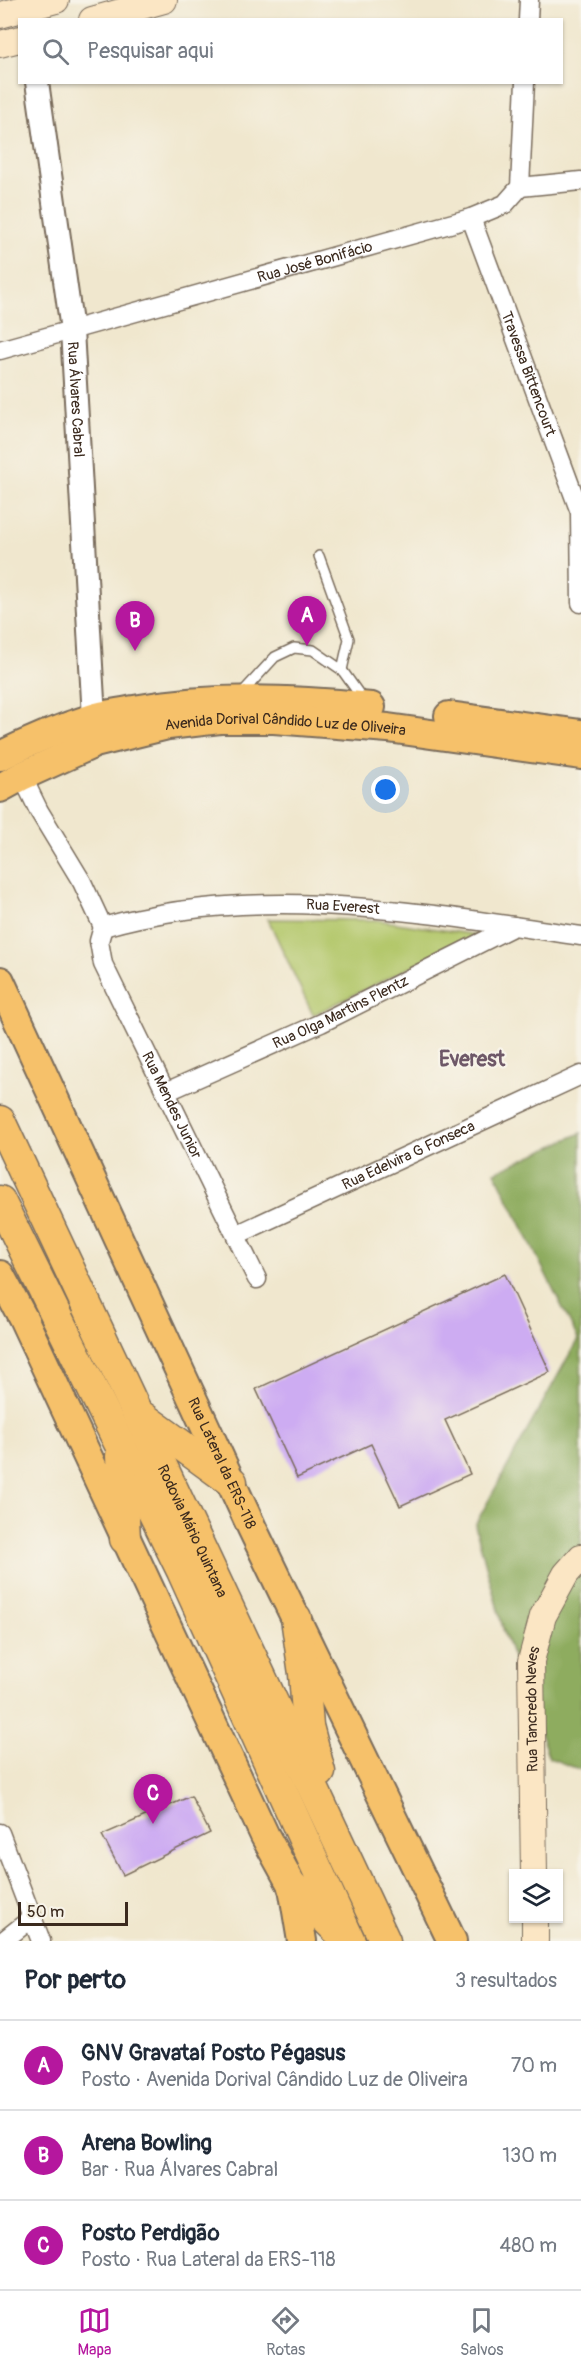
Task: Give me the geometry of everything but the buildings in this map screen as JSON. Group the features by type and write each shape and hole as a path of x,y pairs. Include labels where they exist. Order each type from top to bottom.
{"highway":[{"name":"Rodovia Mário Quintana","path":"0,1121 385,1941"},
{"name":"Rodovia Mário Quintana","path":"0,1201 182,1571 349,1941"},
{"path":"139,1414 232,1482"},
{"path":"120,1444 125,1539"},
{"path":"296,1618 309,1726 314,1752 331,1804 338,1841"},
{"path":"293,1887 349,1941"}],"main road":[{"path":"0,15 56,0"},
{"path":"99,18 164,0"},
{"path":"0,44 18,40"},
{"name":"Avenida Dorival Cândido Luz de Oliveira","path":"0,756 94,718 165,705 236,700 302,701 369,707 581,734"},
{"name":"Avenida Dorival Cândido Luz de Oliveira","path":"11,782 95,743 168,725 220,719 274,719 388,728 581,755"},
{"path":"0,798 11,782"},
{"name":"Rua Lateral da ERS-118","path":"0,981 296,1618 452,1941"},
{"path":"1,1278 265,1836 293,1887 302,1941"},
{"name":"Rua Tancredo Neves","path":"534,1869 531,1661 543,1616 566,1574 581,1557"},
{"path":"535,1923 535,1941"}],"street":[{"path":"528,18 529,0"},
{"name":"Rua Álvares Cabral","path":"37,84 72,330 94,718"},
{"path":"525,84 520,187 581,181"},
{"name":"Rua José Bonifácio","path":"0,350 471,218 505,204 520,187"},
{"name":"Travessa Bittencourt","path":"471,218 580,512 581,603"},
{"path":"11,782 39,811 82,882 103,927"},
{"name":"Rua Everest","path":"103,927 173,910 231,905 311,904 396,911 581,936"},
{"name":"Rua Olga Martins Plentz","path":"166,1092 321,1023 514,926"},
{"name":"Rua Mendes Junior","path":"103,927 99,941 103,964 257,1279"},
{"name":"Rua Edelvira G Fonseca","path":"236,1235 581,1075"},
{"path":"0,1833 41,1941"},
{"path":"3,1941 32,1918"}],"lane":[{"path":"319,556 349,639 342,670"},
{"path":"236,700 275,657 294,648 313,650 342,670 369,707"}],"green space":[{"path":"268,919 377,920 476,935 313,1015"},
{"path":"581,1133 581,1770 549,1758 504,1632 475,1525 578,1339 495,1172"}],"place":[{"name":"GNV Gravataí Posto Pégasus","path":"307,646"},
{"name":"Arena Bowling","path":"135,651"},
{"name":"Posto Perdigão","path":"153,1824"}],"district":[{"name":"Everest","path":"472,1059"}]}
